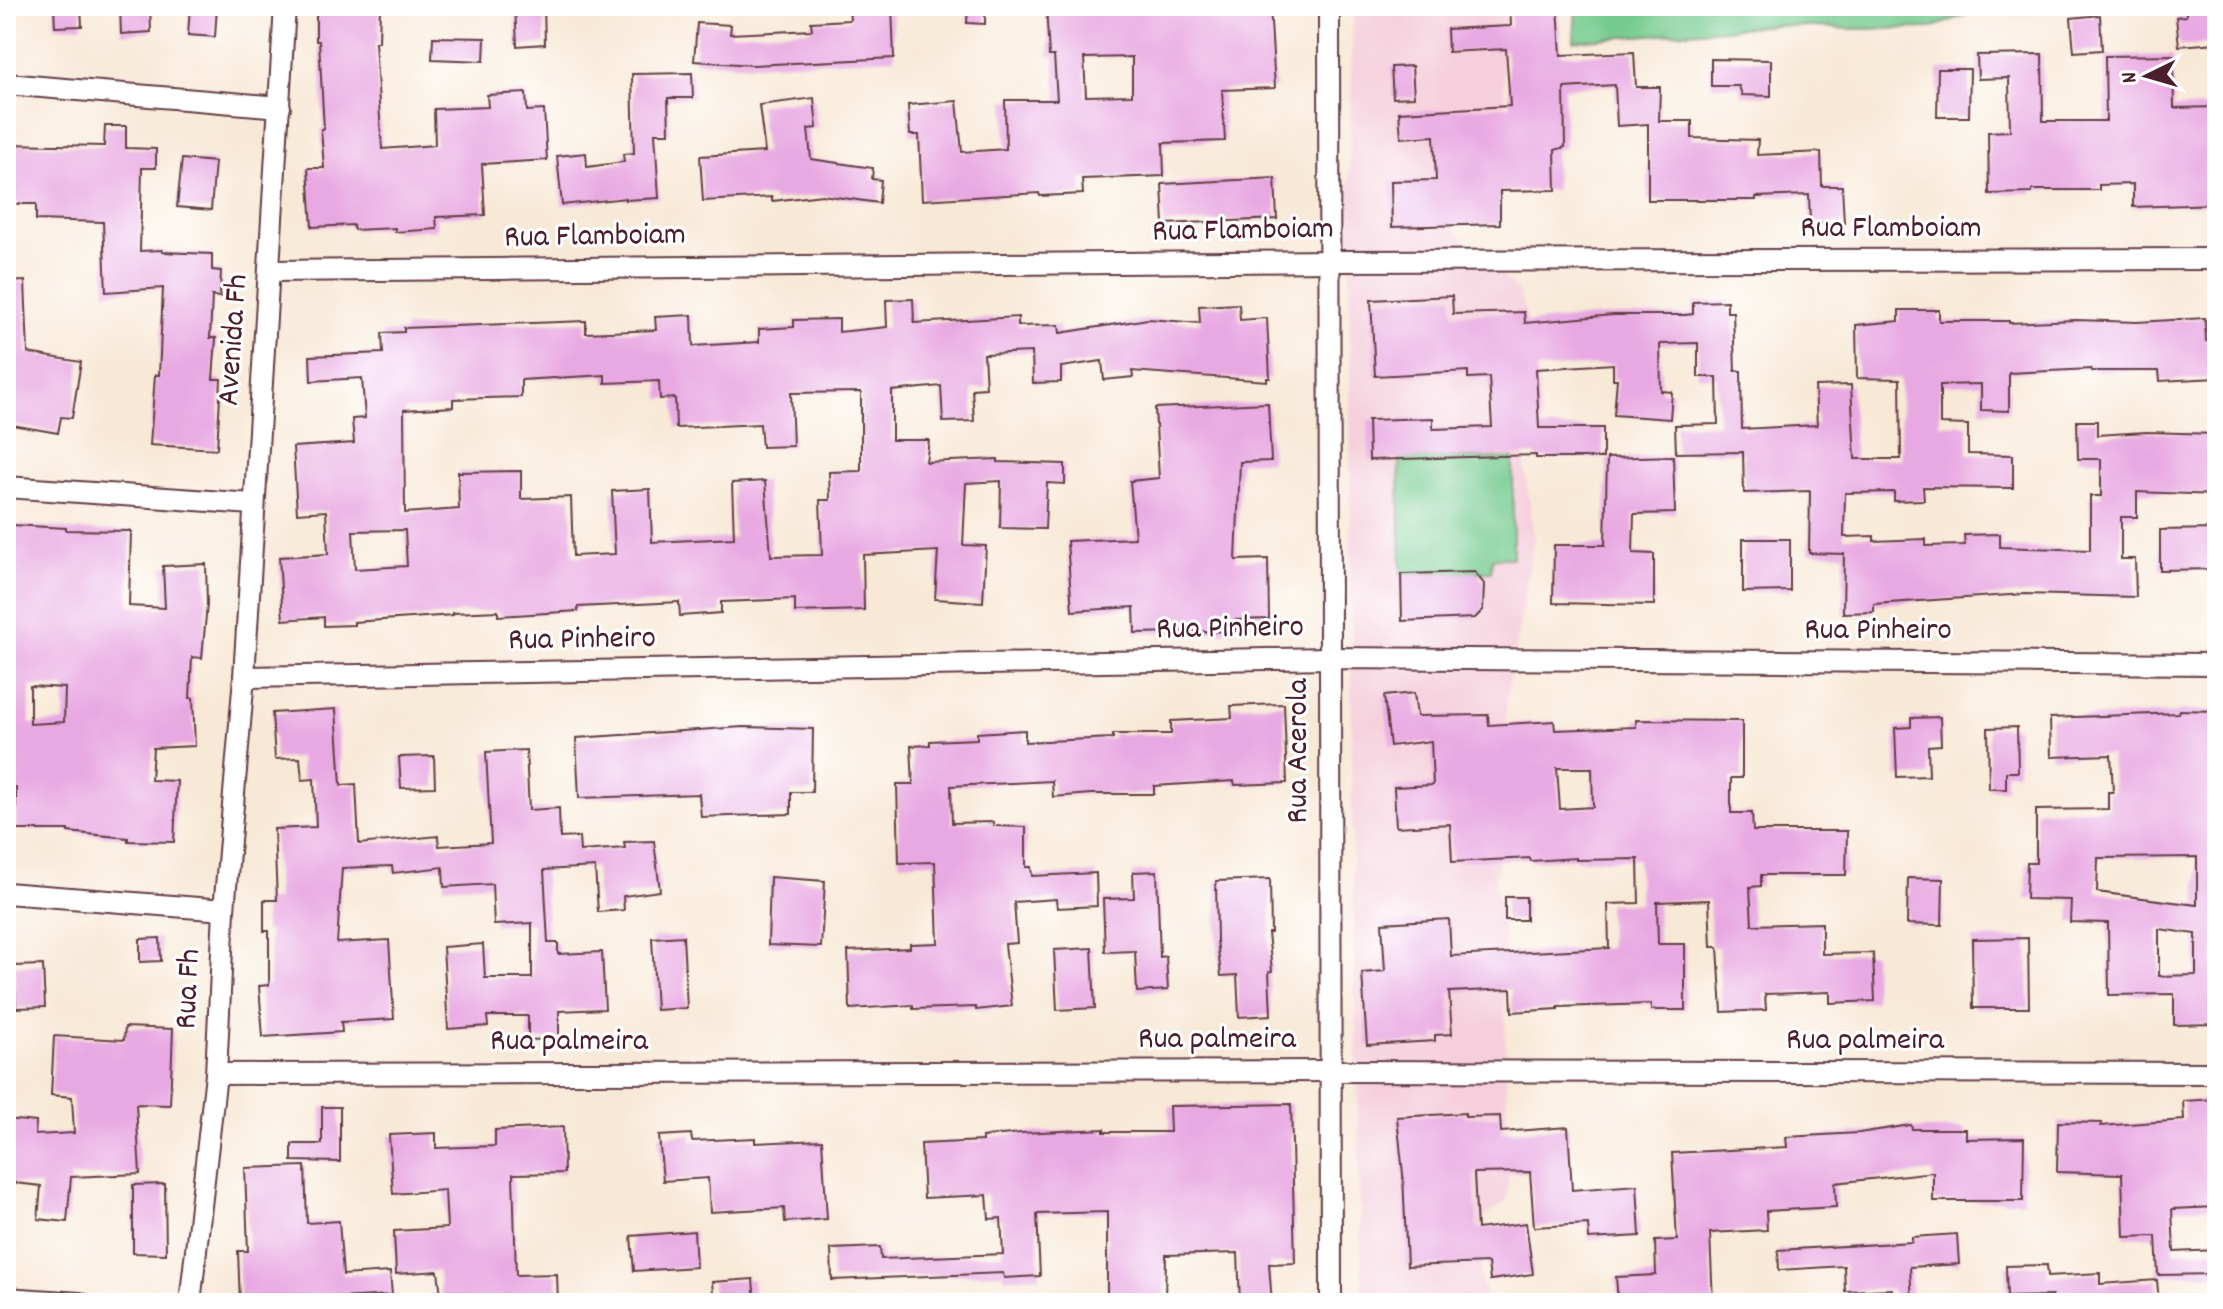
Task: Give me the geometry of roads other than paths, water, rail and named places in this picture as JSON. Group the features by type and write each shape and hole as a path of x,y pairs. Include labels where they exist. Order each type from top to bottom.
{"street":[{"name":"Avenida Fh","path":"244,677 285,6"},
{"name":"Rua Acerola","path":"1329,6 1331,1303"},
{"path":"6,84 280,107"},
{"name":"Rua Flamboiam","path":"269,271 1329,261 2217,259"},
{"path":"6,487 253,504"},
{"name":"Rua Pinheiro","path":"244,677 1330,658 2217,664"},
{"name":"Rua Fh","path":"190,1303 216,1074 224,910 244,677"},
{"path":"6,893 224,910"},
{"name":"Rua palmeira","path":"216,1074 1331,1071 2217,1073"},
{"path":"6,1298 80,1303"}]}
